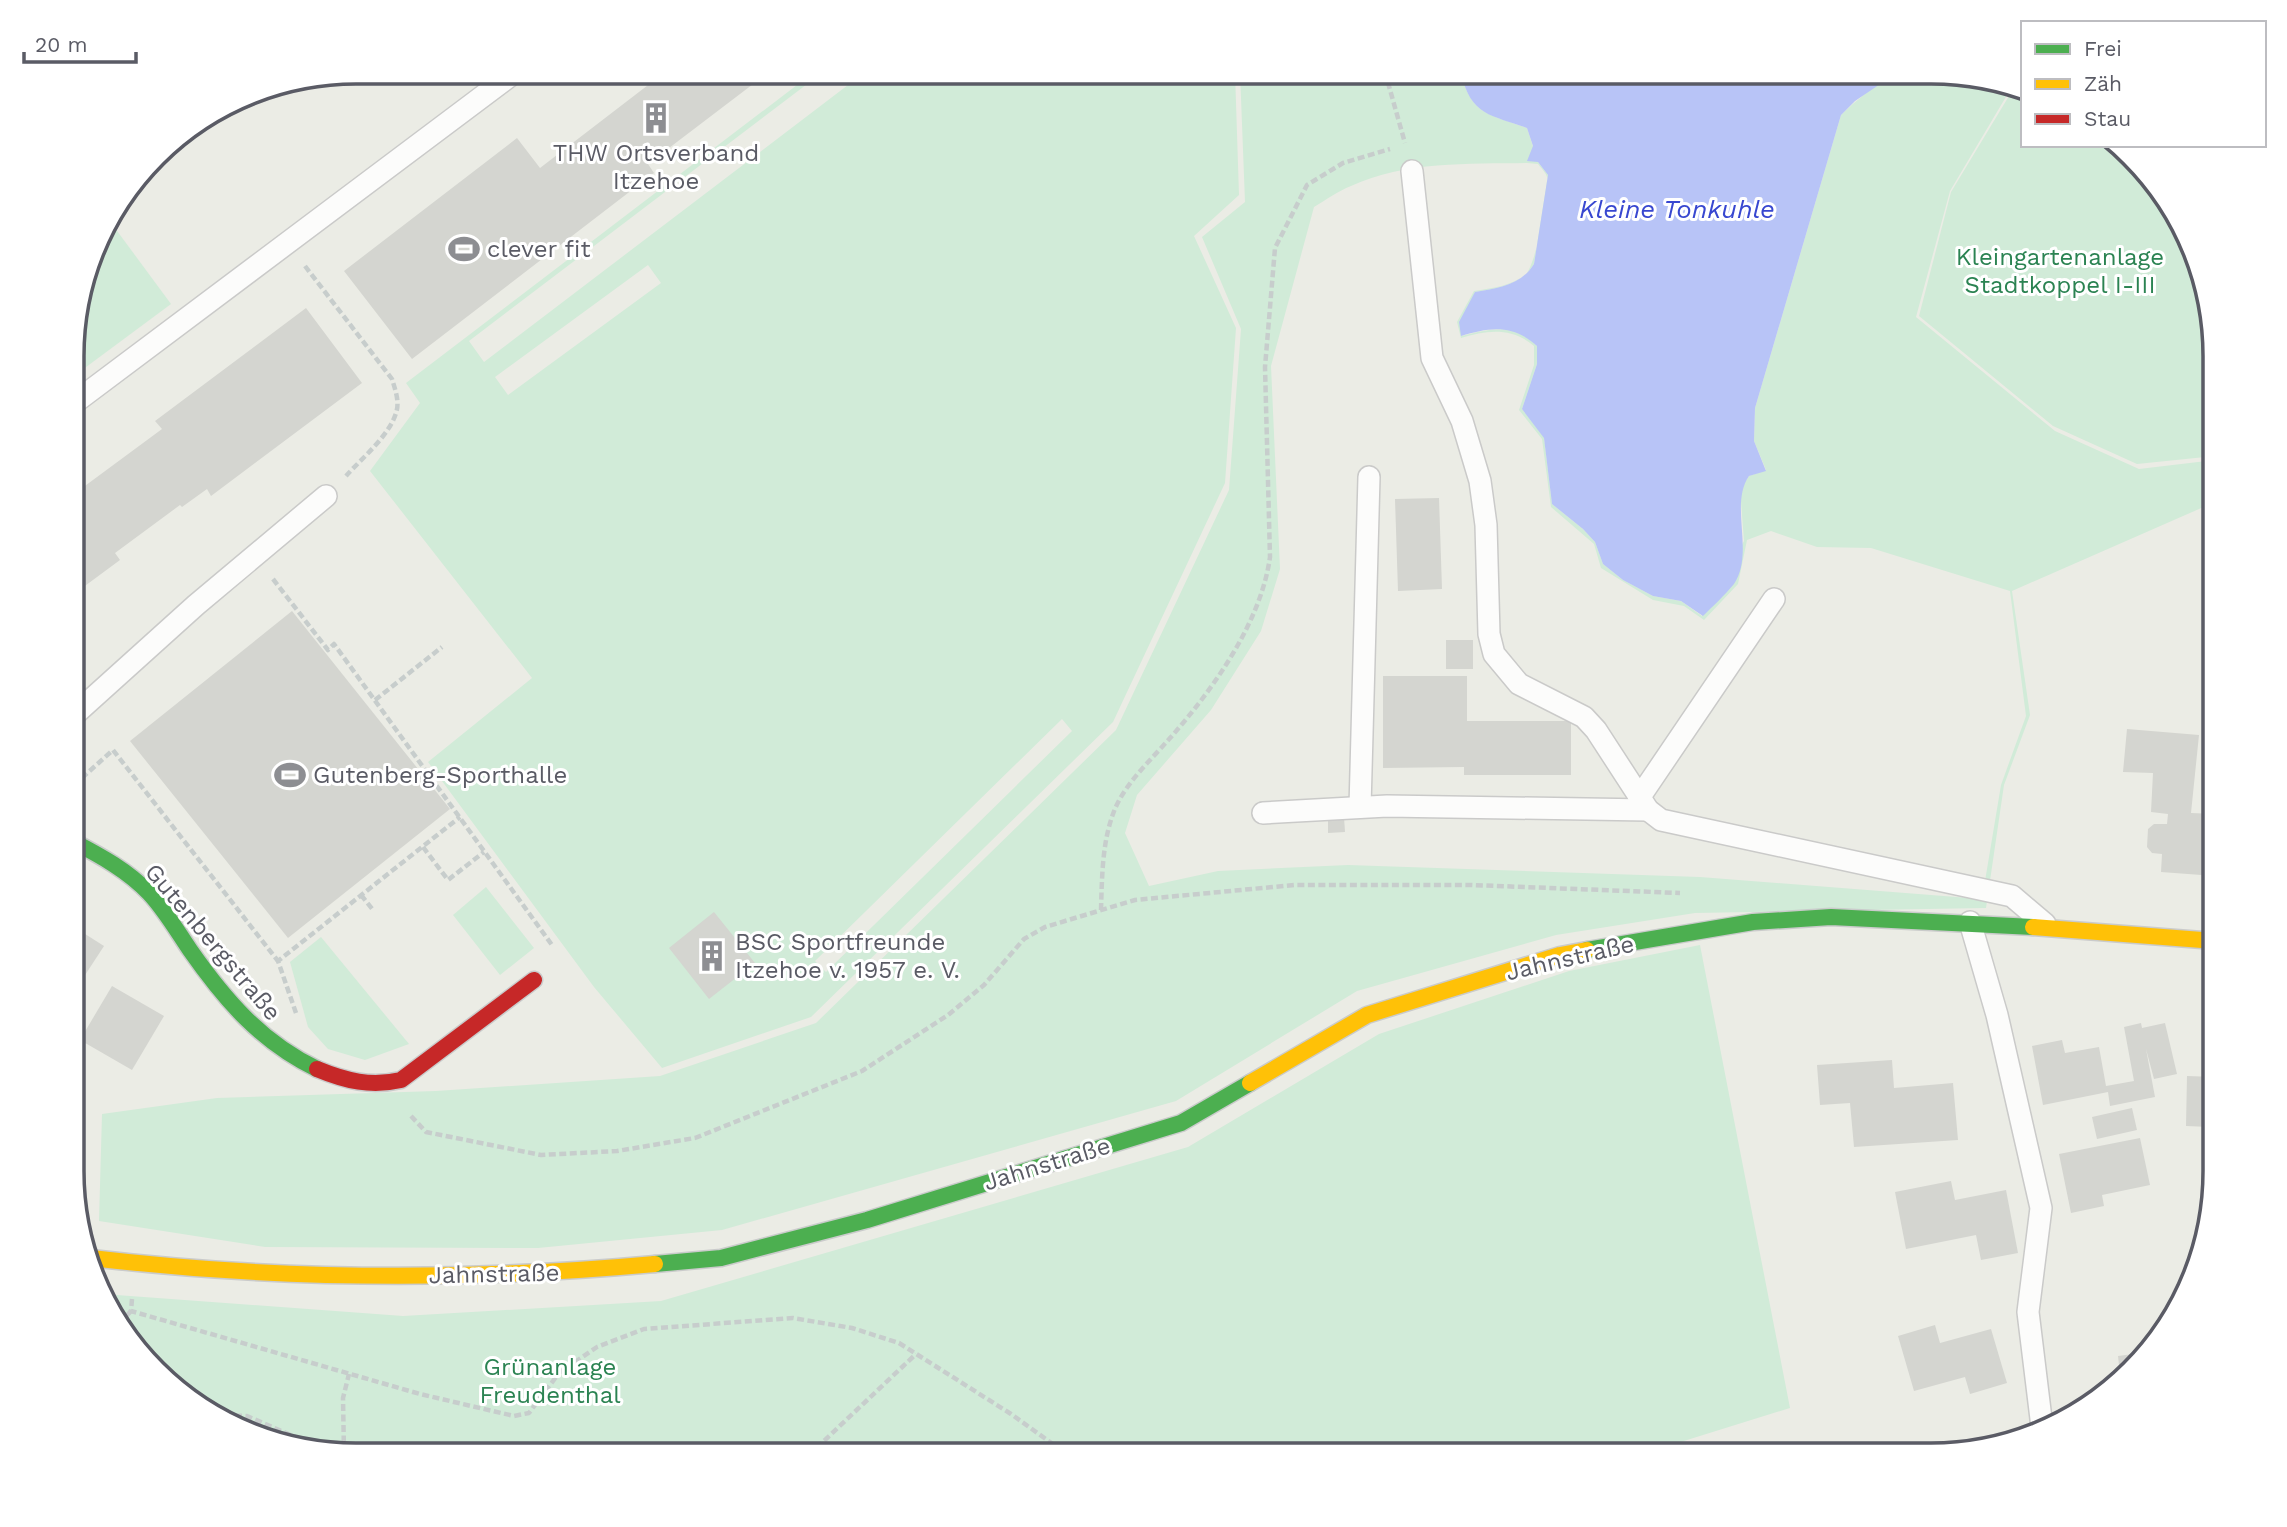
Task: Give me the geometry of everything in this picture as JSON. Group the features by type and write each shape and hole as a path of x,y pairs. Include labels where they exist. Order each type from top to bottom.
{"street":[{"name":"Gutenbergstraße","path":"84,848 122,870 149,893 244,1022 293,1058 357,1085 385,1084 401,1080 534,980"},
{"name":"Jahnstraße","path":"98,1259 202,1271 548,1275 721,1258 867,1220 1181,1123 1367,1015 1560,955 1753,922 1831,917 1970,922 2203,940"}],"lane":[{"path":"84,395 499,84"},
{"path":"1412,171 1433,358 1462,421 1480,481 1486,525 1489,634 1494,654 1519,684 1584,717 1596,730 1644,804 1661,820 2012,896 2049,928"},
{"path":"1360,807 1369,477"},
{"path":"84,706 195,605 326,496"},
{"path":"1644,804 1774,599"},
{"path":"1263,813 1360,807 1644,804"},
{"path":"1970,922 1997,1015 2041,1208 2028,1312 2041,1419"}],"path":[{"path":"1101,910 1106,844 1118,804 1177,730 1233,651 1255,615 1266,586 1270,557 1265,367 1275,248 1307,185 1343,163 1406,145 1388,84"},
{"path":"287,243 392,379 397,400 396,413 381,437 326,496"},
{"path":"256,556 328,650 334,644 554,947"},
{"path":"375,701 442,647"},
{"path":"84,776 113,750 278,961 297,1017 278,1048"},
{"path":"278,961 460,817"},
{"path":"423,847 449,880 484,852"},
{"path":"385,1084 426,1132 541,1155 617,1152 695,1138 862,1072 948,1015 984,985 1024,939 1045,927 1135,900 1294,885 1498,885 1691,894"},
{"path":"361,895 373,910"},
{"path":"126,1316 131,1311 134,1263"},
{"path":"131,1311 420,1394 514,1416 529,1413 559,1373 597,1347 644,1329 793,1318 852,1328 899,1343 1012,1414 1052,1443"},
{"path":"822,1443 916,1354"},
{"path":"344,1442 343,1398 349,1374"},
{"path":"238,1416 247,1416 294,1436"}],"green space":[{"path":"798,84 807,84 469,341 484,362 849,84 1235,84 1239,195 1194,236 1236,328 1225,483 1113,722 811,1017 662,1068 594,987 428,762 532,678 370,471 420,403 406,383","holes":["648,265 661,283 508,395 495,377","1062,719 1072,731 826,972 815,961"]},
{"path":"1240,84 1464,84 1470,97 1485,112 1527,128 1538,162 1548,175 1547,180 1538,164 1527,163 1415,168 1372,178 1341,190 1314,207 1271,366 1280,569 1261,631 1211,710 1137,795 1125,833 1149,886 1218,871 1348,865 1700,877 1982,899 2001,785 2026,716 2010,591 1871,548 1817,547 1771,531 1747,540 1738,584 1704,620 1684,606 1653,600 1601,568 1594,544 1551,507 1542,439 1519,410 1534,365 1534,346 1517,336 1499,332 1461,338 1457,322 1474,291 1508,284 1524,276 1509,284 1475,292 1461,336 1492,330 1510,330 1528,338 1537,346 1537,364 1522,409 1544,437 1552,504 1583,529 1595,542 1603,564 1623,580 1653,596 1681,601 1702,616 1744,541 1740,489 1749,476 1766,470 1754,441 1755,408 1841,115 1878,84 1967,86 2007,95 1950,191 1916,317 2055,431 2139,469 2203,461 2203,507 2012,591 2030,715 2004,785 1986,908 1695,913 1556,935 1357,991 1176,1101 722,1230 538,1248 265,1247 99,1221 102,1114 217,1098 436,1091 660,1076 816,1023 1116,730 1229,490 1241,329 1202,237 1245,202"},
{"name":"Kleingartenanlage Stadtkoppel I-III","path":"2009,95 2021,99 2021,147 2105,147 2136,177 2167,220 2194,285 2201,320 2203,356 2203,457 2137,464 2053,426 1919,316 1951,192"},
{"path":"116,229 171,304 84,369 86,320 93,285"},
{"path":"1537,247 1534,264 1527,273 1530,268"},
{"path":"486,887 534,948 500,975 453,915"},
{"path":"321,937 409,1044 365,1060 328,1049 308,1027 290,962"},
{"name":"Grünanlage Freudenthal","path":"1700,945 1790,1408 1678,1443 320,1441 268,1429 220,1407 190,1387 140,1337 114,1295 403,1316 661,1301 1188,1147 1379,1034 1569,971"}],"water":[{"name":"Kleine Tonkuhle","path":"1464,84 1880,84 1855,101 1841,115 1755,408 1754,441 1766,471 1749,476 1743,488 1740,571 1734,584 1703,616 1681,601 1653,596 1623,580 1603,564 1595,542 1583,529 1552,504 1544,438 1522,409 1537,364 1537,346 1519,334 1501,329 1461,336 1459,322 1475,292 1516,281 1534,264 1548,175 1538,162 1527,161 1533,146 1527,128 1485,112 1470,98"}],"building":[{"name":"clever fit","path":"649,84 753,84 648,164 654,173 412,359 344,271 517,138 540,168"},
{"path":"306,308 362,383 211,496 207,489 182,507 180,505 115,553 120,560 84,587 84,487 162,429 155,421"},
{"path":"1439,498 1442,589 1398,591 1395,499"},
{"name":"Gutenberg-Sporthalle","path":"292,611 450,809 288,938 130,741"},
{"path":"1446,640 1473,640 1473,669 1446,669"},
{"path":"1383,676 1467,676 1467,721 1571,721 1571,775 1464,775 1464,767 1383,768"},
{"path":"2127,729 2199,735 2191,813 2203,814 2203,875 2161,872 2162,854 2152,853 2147,847 2148,829 2154,824 2167,824 2168,814 2151,812 2153,773 2123,772"},
{"path":"1344,817 1345,832 1328,833 1328,818"},
{"name":"BSC Sportfreunde Itzehoe v. 1957 e. V.","path":"714,912 755,963 709,999 669,948"},
{"path":"84,933 104,946 84,977"},
{"path":"112,986 164,1016 132,1070 84,1042 84,1033"},
{"path":"2141,1023 2142,1028 2165,1023 2177,1074 2154,1079 2146,1049 2155,1097 2110,1106 2108,1092 2043,1105 2032,1046 2062,1040 2065,1053 2099,1047 2106,1086 2134,1081 2124,1027"},
{"path":"1892,1060 1894,1088 1953,1083 1958,1140 1854,1147 1850,1103 1820,1105 1817,1065"},
{"path":"2187,1076 2203,1077 2203,1127 2186,1126"},
{"path":"2132,1108 2137,1130 2097,1139 2092,1117"},
{"path":"2140,1138 2150,1185 2102,1195 2104,1206 2071,1213 2059,1154"},
{"path":"1951,1181 1955,1200 2006,1190 2018,1253 1981,1260 1976,1235 1906,1249 1895,1192"},
{"path":"1935,1325 1940,1343 1991,1329 2007,1383 1970,1394 1965,1377 1914,1391 1898,1336"},
{"path":"2132,1354 2119,1367 2118,1356"}],"traffic: fast":[{"path":"84,848 114,864 149,893 217,986 261,1033 317,1069"},
{"path":"1587,950 1753,922 1831,917 2033,927"},
{"path":"655,1264 721,1258 867,1220 1181,1123 1250,1083"}],"traffic: slow":[{"path":"2033,927 2203,940"},
{"path":"1250,1083 1367,1015 1560,955 1587,950"},
{"path":"98,1259 232,1271 373,1276 585,1270 655,1264"}],"traffic: jam":[{"path":"317,1069 359,1082 401,1080 534,980"}],"place":[{"name":"THW Ortsverband Itzehoe","path":"656,118"},
{"name":"clever fit","path":"464,249"},
{"name":"Gutenberg-Sporthalle","path":"290,775"},
{"name":"BSC Sportfreunde Itzehoe v. 1957 e. V.","path":"712,956"}]}
